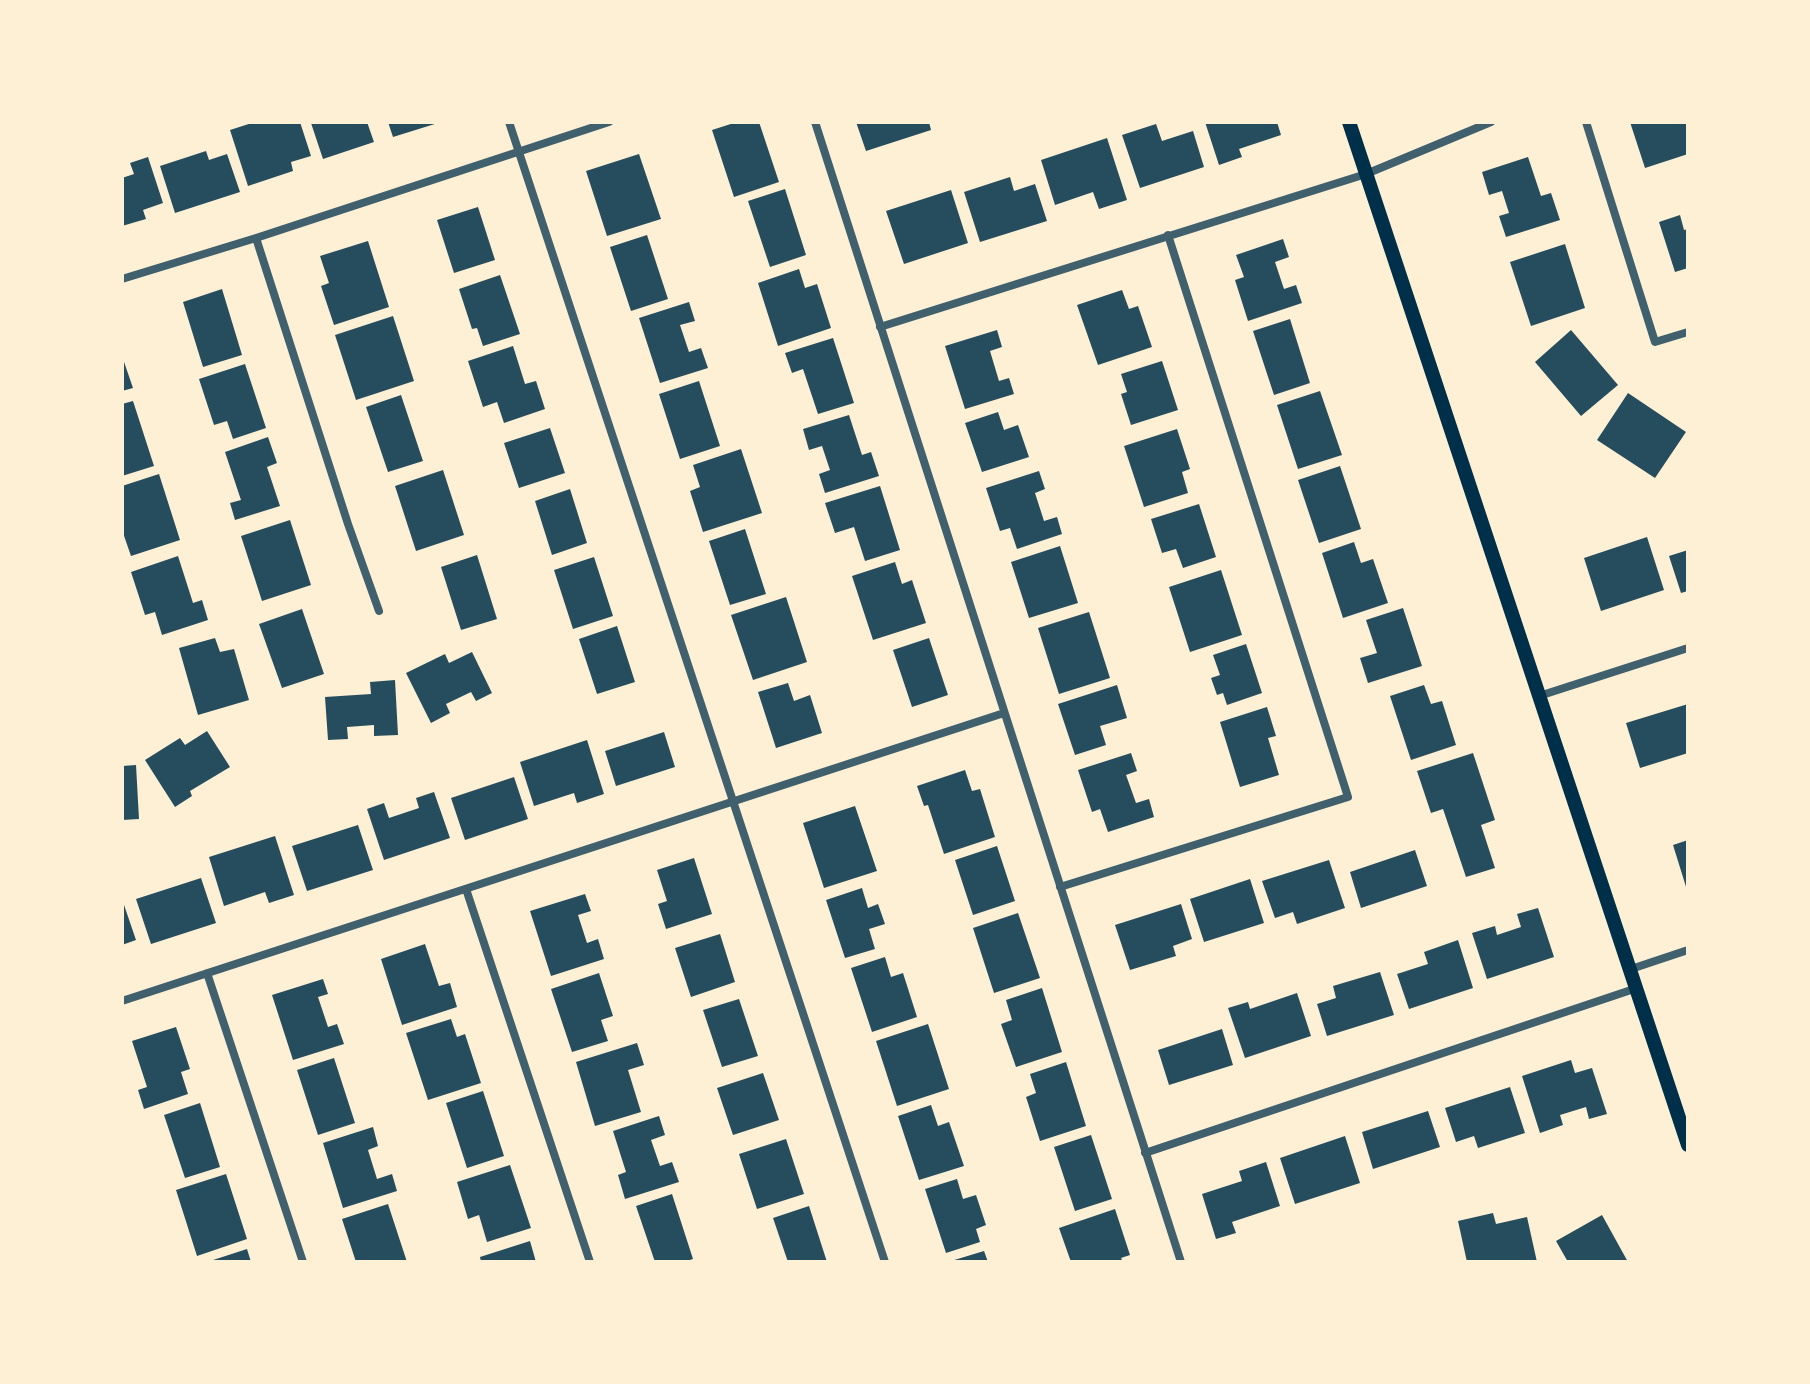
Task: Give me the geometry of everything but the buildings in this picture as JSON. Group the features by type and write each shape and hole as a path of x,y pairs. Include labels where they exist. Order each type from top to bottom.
{"main road":[{"path":"1349,122 1688,1145"}],"street":[{"path":"509,122 885,1262"},
{"path":"122,279 609,122"},
{"path":"815,122 1181,1262"},
{"path":"880,327 1366,174 1491,122"},
{"path":"1586,122 1655,342 1688,332"},
{"path":"1060,887 1348,797 1168,235"},
{"path":"256,238 379,611"},
{"path":"1539,696 1688,648"},
{"path":"122,1001 1004,713"},
{"path":"466,889 590,1262"},
{"path":"1631,969 1688,950"},
{"path":"207,973 303,1262"},
{"path":"1145,1153 1637,988"}]}
